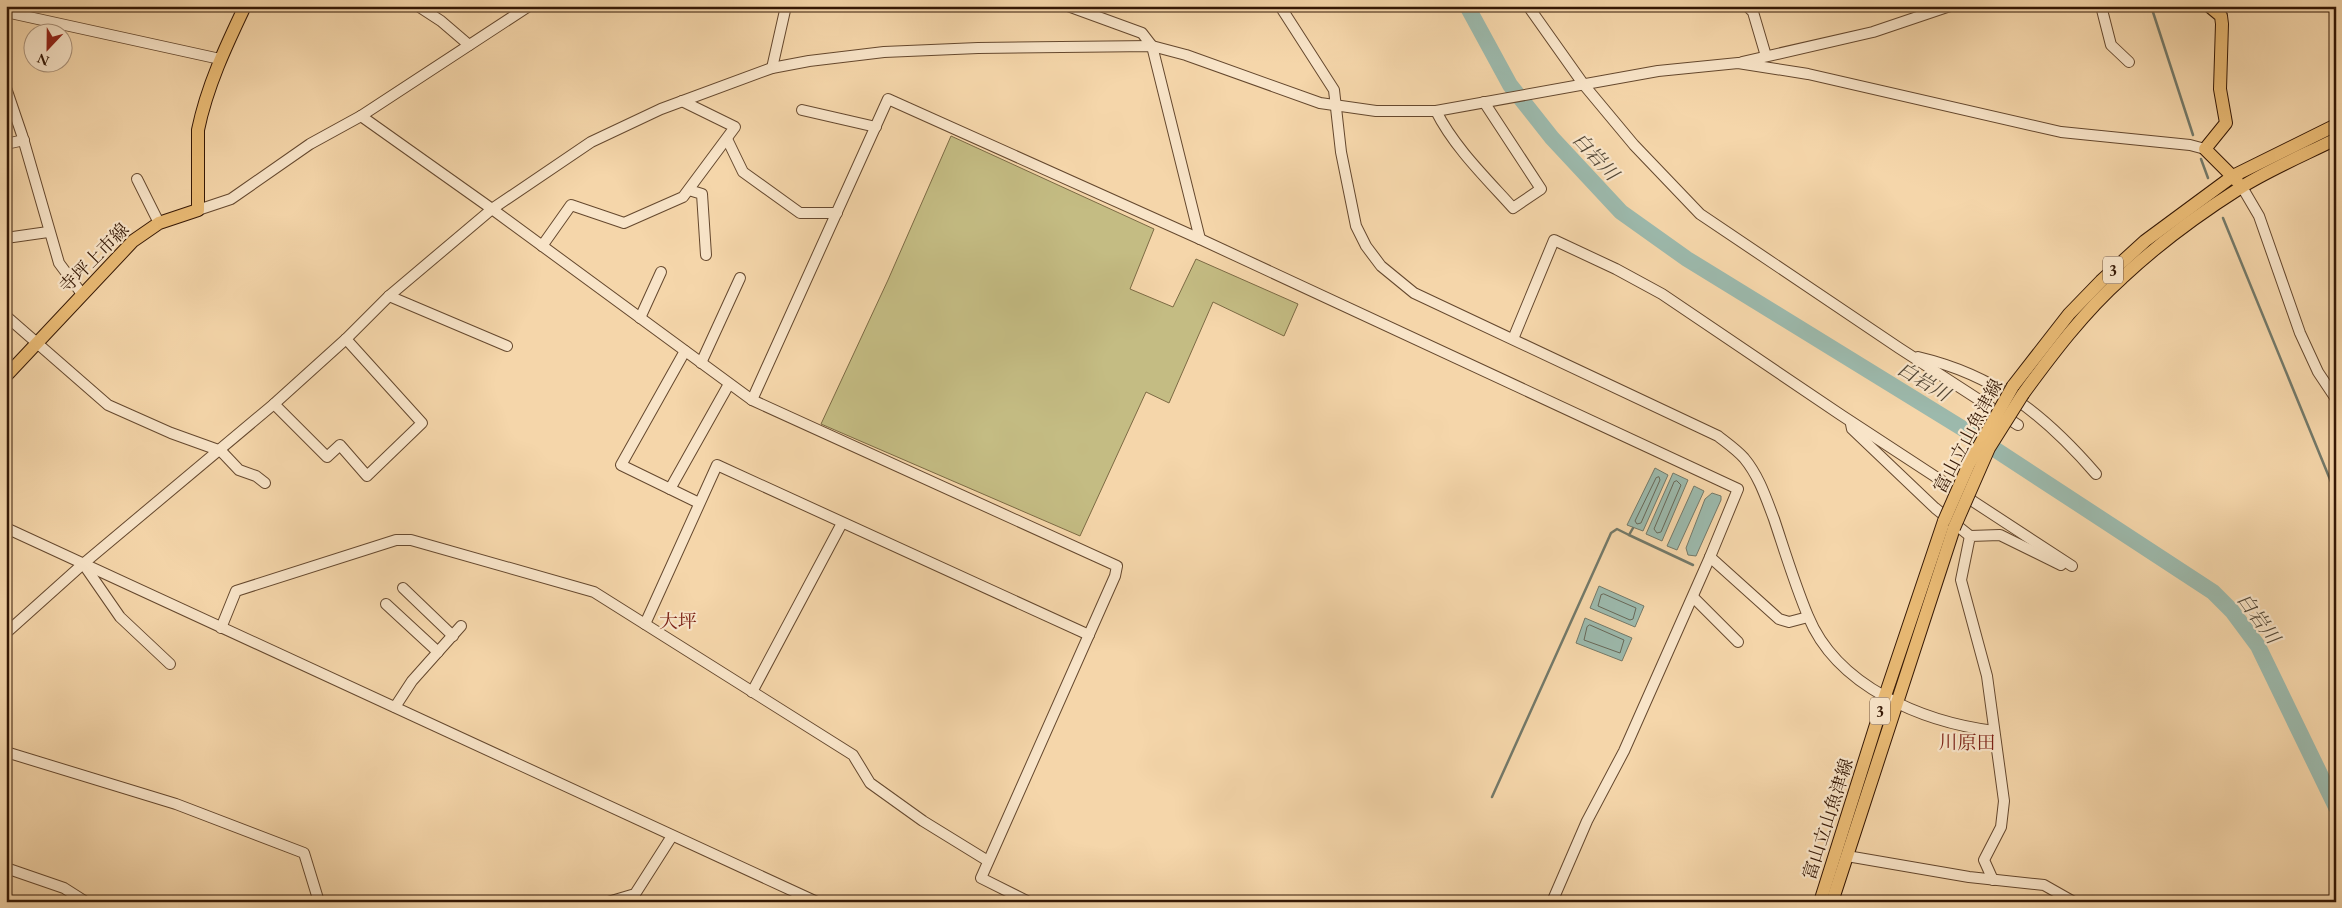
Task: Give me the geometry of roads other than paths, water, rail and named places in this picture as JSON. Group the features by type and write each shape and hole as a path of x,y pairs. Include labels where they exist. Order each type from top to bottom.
{"main road":[{"path":"198,210 198,130 220,59 245,6"},
{"path":"2209,6 2221,16 2220,89 2226,123 2205,149 2242,187"},
{"name":"富山立山魚津線","path":"1820,902 1885,696 1949,525 1962,494 1989,448 2003,415 2037,353 2101,281 2145,241 2233,176 2336,125"},
{"name":"富山立山魚津線","path":"2018,390 2121,278 2195,219 2242,187 2336,139"},
{"name":"寺坪上市線","path":"7,373 37,344 133,241 159,223 198,210"},
{"name":"富山立山魚津線","path":"1832,902 1898,704 1949,525"}],"street":[{"path":"418,6 441,21 469,45"},
{"path":"198,210 231,199 310,144 361,116 529,6"},
{"path":"772,68 786,6"},
{"path":"1068,6 1142,33 1152,46 1200,239"},
{"path":"1280,6 1334,90 1340,152 1356,226 1381,266 1414,293 1688,420 1718,436 1744,458 1762,486 1808,617 1822,643 1840,663 1898,704 1967,728 1994,731"},
{"path":"1528,6 1584,85 1634,146 1700,214 2003,415"},
{"path":"1747,6 1753,12 1766,56"},
{"path":"6,633 83,564 221,451 346,339 389,296 492,209 591,142 682,101 772,68 809,61 884,52 978,48 1152,46 1186,54 1320,103 1336,107 1376,111 1436,111 1658,71 1738,63 1873,32 1928,10 1950,6"},
{"path":"2101,6 2111,44 2129,62"},
{"path":"6,12 220,59"},
{"path":"1738,63 1808,74 2060,132 2190,145 2205,149"},
{"path":"6,88 24,140 48,232 59,263 82,294"},
{"path":"752,400 888,99 1200,239 1738,490 1693,597 1624,751 1587,821 1552,902"},
{"path":"542,246 571,205 624,223 683,198 735,127 682,101"},
{"path":"1436,111 1442,123 1468,158 1513,208 1541,189 1484,102"},
{"path":"802,110 876,127"},
{"path":"361,116 492,209 752,400 1117,566 1115,576 981,878 1009,898 1029,902"},
{"path":"727,139 743,172 800,213 837,212"},
{"path":"6,144 24,140"},
{"path":"137,179 159,223"},
{"path":"2242,187 2259,216 2300,333 2318,372 2336,399"},
{"path":"689,190 702,194 706,255"},
{"path":"6,238 48,232"},
{"path":"1513,339 1554,240 1616,268 1662,294 1850,421 2072,566 2064,566 2000,535 1970,536 1935,508 1852,429 1850,421"},
{"path":"640,318 661,272"},
{"path":"701,363 740,278"},
{"path":"389,296 507,346"},
{"path":"6,316 108,405 171,433 221,451 239,470 256,476 265,483"},
{"path":"274,404 327,457 340,445 366,476 422,423 346,339"},
{"path":"685,351 621,465 699,503"},
{"path":"1909,354 1938,361 1995,385 2032,410 2059,433 2096,474"},
{"path":"670,489 729,384"},
{"path":"644,624 717,465 1089,635"},
{"path":"752,692 842,523"},
{"path":"6,528 817,902"},
{"path":"1970,536 1961,580 1987,676 2004,801 2001,827 1984,860 1993,880"},
{"path":"220,628 236,591 396,540 411,540 594,592 853,755 870,783 924,821 988,861"},
{"path":"1710,557 1779,619 1789,622 1808,617"},
{"path":"83,564 120,617 170,664"},
{"path":"403,588 453,636"},
{"path":"1693,597 1738,642"},
{"path":"386,604 438,652"},
{"path":"394,707 412,681 461,626"},
{"path":"6,752 176,804 304,854 319,902"},
{"path":"608,902 635,894 672,836"},
{"path":"1846,856 1993,880 2044,885 2074,902"},
{"path":"6,868 64,888 86,902"}],"water":[{"path":"1655,468 1668,475 1643,531 1627,525"},
{"path":"1673,473 1688,480 1662,541 1646,534"},
{"path":"1694,486 1704,491 1677,550 1667,546"},
{"path":"1712,493 1721,496 1721,500 1696,556 1688,555 1686,548 1705,499"},
{"path":"1599,586 1644,606 1635,627 1590,608"},
{"path":"1585,618 1632,638 1622,661 1576,643"}],"waterway":[{"name":"白岩川","path":"1467,6 1510,85 1552,138 1621,212 1687,259 1970,433 2213,592 2232,611 2258,646 2336,807"},
{"path":"2151,6 2193,135"},
{"path":"2201,159 2208,178"},
{"path":"2223,218 2336,494"},
{"path":"1633,528 1629,535 1693,565"},
{"path":"1492,797 1611,533 1617,529 1629,535"}],"district":[{"name":"大坪","path":"678,621"},
{"name":"川原田","path":"1967,742"}]}
